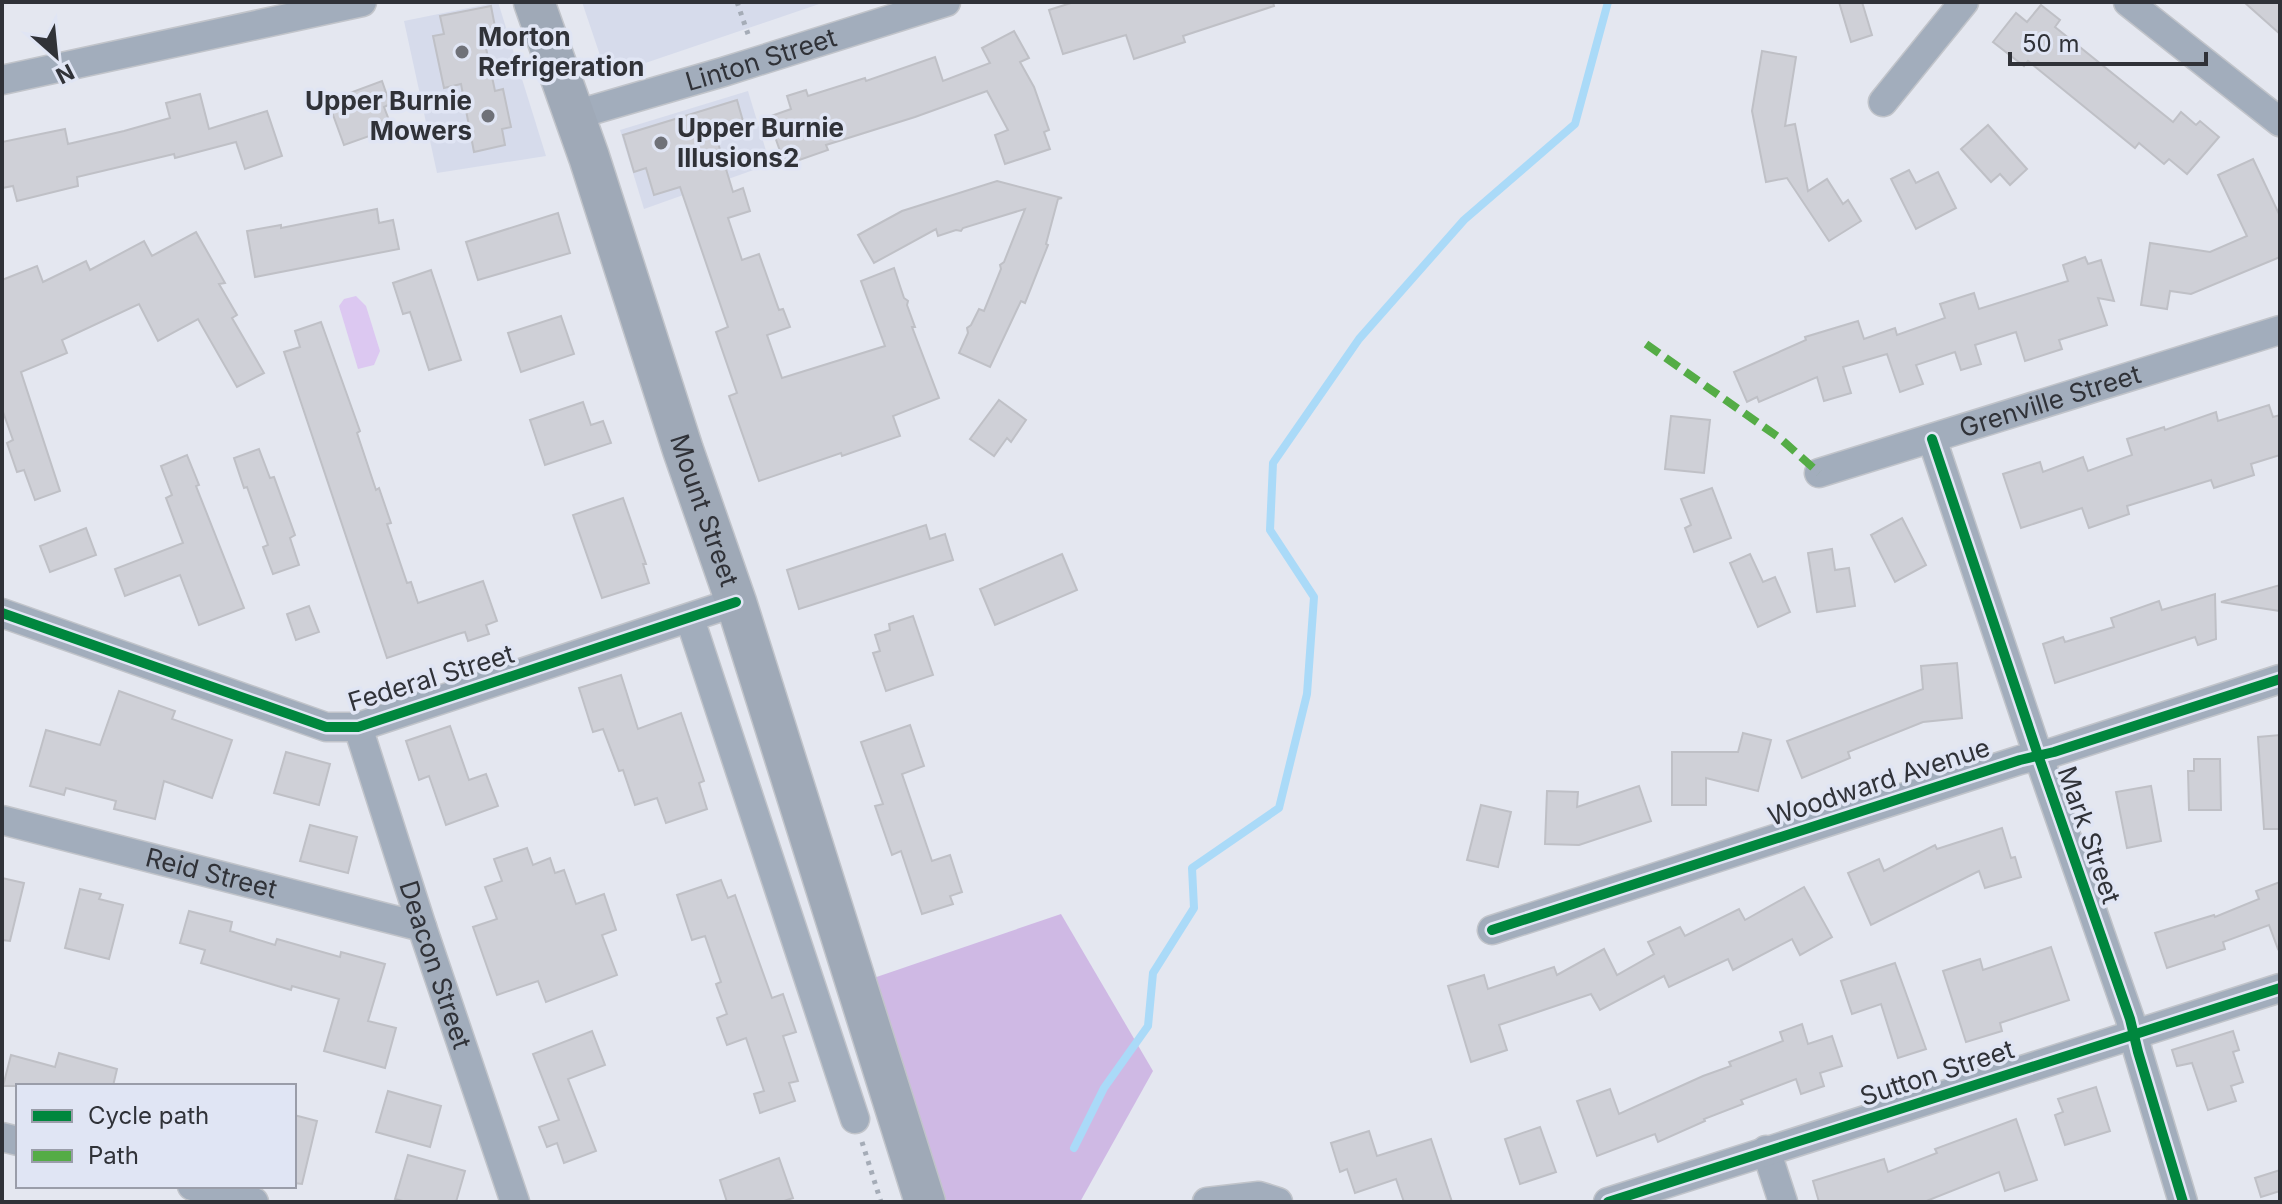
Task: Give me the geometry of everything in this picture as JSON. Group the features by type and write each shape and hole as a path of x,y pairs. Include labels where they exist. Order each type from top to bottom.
{"highway":[{"name":"Mount Street","path":"534,2 575,115 683,450 736,602 925,1202"}],"street":[{"path":"2,80 362,2"},
{"name":"Linton Street","path":"575,115 757,61 916,6 946,2"},
{"path":"1883,102 1964,2"},
{"path":"2128,2 2280,122"},
{"name":"Grenville Street","path":"1819,473 2280,330"},
{"name":"Mark Street","path":"1932,439 2130,1019 2183,1202"},
{"name":"Federal Street","path":"2,613 326,727 358,727 736,602"},
{"path":"690,619 855,1119"},
{"name":"Woodward Avenue","path":"1492,930 2280,679"},
{"name":"Deacon Street","path":"358,727 515,1202"},
{"name":"Reid Street","path":"2,820 422,927"},
{"name":"Sutton Street","path":"1608,1202 2280,988"},
{"path":"1766,1150 1783,1202"},
{"path":"200,1188 254,1202"},
{"path":"1207,1202 1259,1196 1278,1202"}],"path":[{"path":"737,2 757,61"},
{"path":"855,1119 881,1202"}],"shaded area":[{"path":"498,2 546,156 437,173 404,21"},
{"path":"582,2 825,2 607,76"},
{"path":"748,91 770,164 644,209 620,130"},
{"path":"356,296 366,306 380,351 374,365 358,369 339,306 344,299"},
{"path":"1061,914 1153,1071 1080,1202 925,1202 856,984"}],"building":[{"path":"1074,2 1273,2 1274,6 1183,36 1185,42 1134,59 1126,35 1063,54 1049,10"},
{"path":"1839,2 1862,2 1872,35 1851,42"},
{"path":"2244,2 2280,2 2280,34"},
{"path":"2041,5 2060,20 2055,27 2173,122 2181,112 2196,125 2200,121 2219,137 2187,174 2169,159 2164,164 2139,143 2135,148 2028,61 2024,66 1993,42 2016,13 2027,22"},
{"path":"491,6 495,27 482,29 495,91 503,89 511,127 502,129 505,145 474,152 461,84 444,88 433,36 444,34 440,16"},
{"path":"1014,31 1029,58 1020,62 1034,87 1049,130 1044,132 1050,149 1005,164 995,135 1008,130 987,91 826,145 828,150 785,165 768,117 791,109 787,96 806,90 808,96 865,78 866,81 935,57 943,81 990,63 982,48"},
{"path":"1762,51 1796,57 1785,126 1795,124 1808,191 1827,179 1843,204 1848,200 1861,221 1829,241 1787,178 1766,182 1752,111"},
{"path":"382,81 390,104 384,107 392,128 344,145 328,101"},
{"path":"200,94 209,129 267,111 282,156 245,169 236,142 175,158 174,154 77,177 78,186 17,201 13,186 2,188 2,142 65,129 68,144 124,131 170,118 166,103"},
{"path":"737,100 743,121 714,130 733,192 743,188 750,211 728,218 742,260 759,254 779,310 783,309 790,327 767,335 782,378 885,346 861,281 894,268 904,298 908,301 915,327 912,327 939,398 893,416 900,436 759,481 729,396 737,393 716,332 728,327 680,187 654,195 646,168 634,172 623,135"},
{"path":"1988,125 2027,169 2010,185 2000,174 1991,182 1961,149"},
{"path":"2253,159 2280,216 2280,257 2191,294 2170,291 2167,309 2141,305 2150,243 2210,252 2247,236 2218,175"},
{"path":"1909,170 1916,183 1938,172 1956,208 1916,229 1891,179"},
{"path":"997,181 1062,198 1058,199 1048,245 1025,303 1021,301 990,367 959,353 968,333 967,328 979,309 984,311 1025,209 961,231 938,236 936,229 874,263 858,235 902,211"},
{"path":"377,209 379,223 393,220 399,249 255,277 247,231 281,225 281,228"},
{"path":"558,213 570,253 478,280 466,242"},
{"path":"196,232 225,283 219,284 237,315 232,318 264,373 237,387 198,319 158,341 139,304 62,340 67,353 21,372 60,491 35,500 24,470 17,472 7,443 13,440 2,409 2,280 37,266 43,282 86,261 90,270 144,241 152,256"},
{"path":"2085,257 2088,264 2101,260 2114,301 2098,298 2107,325 2059,340 2062,349 2025,361 2016,332 1975,345 1981,364 1961,370 1955,352 1916,365 1923,384 1900,392 1887,354 1843,367 1851,393 1824,401 1817,377 1759,402 1757,397 1747,402 1734,372 1806,340 1805,337 1858,321 1864,339 1895,328 1897,335 1945,318 1940,304 1974,293 1979,309 2068,281 2063,265"},
{"path":"431,270 461,360 429,370 410,312 403,314 393,283"},
{"path":"561,316 574,354 521,372 508,333"},
{"path":"321,322 360,431 357,433 376,490 379,488 391,523 387,524 407,583 411,582 418,603 483,581 497,621 486,625 489,634 468,641 465,632 387,658 284,352 300,347 295,331"},
{"path":"999,400 1026,420 1011,442 1007,438 994,456 970,439"},
{"path":"583,402 591,425 603,421 611,443 545,465 530,420"},
{"path":"2269,405 2273,417 2280,415 2280,455 2251,464 2254,475 2214,488 2211,480 2127,506 2129,514 2089,528 2082,508 2021,528 2003,474 2040,462 2043,472 2083,457 2088,471 2132,455 2127,439 2164,427 2165,430 2216,412 2218,421"},
{"path":"1671,416 1710,420 1704,473 1665,469"},
{"path":"259,449 270,478 274,477 295,535 290,538 299,565 273,574 263,547 268,545 234,458"},
{"path":"187,455 244,608 199,625 180,575 125,596 115,569 183,543 166,498 172,495 161,466"},
{"path":"1712,488 1731,538 1694,552 1685,528 1691,525 1681,499"},
{"path":"623,498 646,564 643,564 649,583 602,598 573,515"},
{"path":"1902,518 1926,565 1895,582 1871,535"},
{"path":"926,525 930,539 945,534 953,560 799,609 787,570"},
{"path":"86,528 96,555 50,572 40,546"},
{"path":"1832,549 1835,570 1849,568 1855,606 1817,612 1808,553"},
{"path":"1062,554 1077,590 995,625 980,589"},
{"path":"1750,554 1763,582 1775,577 1790,612 1758,627 1730,563"},
{"path":"2280,585 2280,611 2221,602"},
{"path":"2215,594 2216,639 2198,645 2195,637 2055,683 2043,644 2063,637 2065,642 2114,627 2111,618 2159,601 2162,610"},
{"path":"309,606 319,632 296,640 287,614"},
{"path":"913,616 933,675 886,691 873,653 880,651 875,635 890,630 889,624"},
{"path":"1957,663 1962,718 1923,722 1848,752 1850,758 1802,778 1787,741 1923,689 1921,666"},
{"path":"621,675 638,729 681,713 704,781 699,783 707,809 666,823 657,798 635,805 623,770 619,771 603,729 593,732 579,688"},
{"path":"119,691 175,711 172,719 232,740 212,798 164,781 155,819 114,809 116,801 66,788 64,795 30,786 46,730 100,745"},
{"path":"910,725 924,766 902,774 932,861 950,855 962,892 950,896 953,904 922,914 901,851 892,855 875,806 883,804 861,742"},
{"path":"450,726 469,780 486,774 498,806 446,825 429,776 419,780 406,741"},
{"path":"1743,733 1771,740 1758,791 1706,778 1706,805 1672,805 1672,752 1738,752"},
{"path":"2280,735 2280,829 2264,829 2258,737"},
{"path":"286,752 330,764 319,805 274,793"},
{"path":"2194,759 2220,759 2221,810 2189,810 2188,771 2194,771"},
{"path":"1639,786 1651,821 1579,845 1545,844 1547,791 1578,792 1577,807"},
{"path":"2151,786 2161,841 2127,848 2116,792"},
{"path":"1481,805 1511,812 1498,867 1467,860"},
{"path":"310,825 357,837 348,873 300,861"},
{"path":"2002,828 2011,858 2015,857 2021,877 1985,888 1979,871 1871,925 1848,873 1879,859 1884,871 1935,845 1937,849"},
{"path":"527,848 533,865 550,858 555,873 564,870 576,904 604,894 616,930 602,935 617,975 546,1002 538,981 497,995 473,927 497,919 485,887 502,881 494,859"},
{"path":"2,878 24,883 10,941 2,940"},
{"path":"721,880 728,898 735,895 772,998 783,994 796,1032 783,1036 798,1081 789,1083 795,1101 760,1113 754,1094 764,1091 746,1038 727,1045 717,1018 727,1014 716,984 721,982 705,936 692,940 677,895"},
{"path":"2280,882 2280,948 2269,925 2223,942 2225,949 2167,968 2155,933 2215,917 2259,899 2256,891"},
{"path":"1804,887 1832,937 1800,955 1792,939 1733,970 1728,959 1669,987 1664,976 1600,1010 1591,994 1499,1025 1507,1050 1471,1062 1448,986 1484,975 1488,989 1554,967 1557,975 1604,949 1617,975 1654,954 1648,942 1680,927 1685,936 1739,909 1745,920"},
{"path":"80,889 101,894 99,899 123,905 109,959 65,948"},
{"path":"189,911 232,922 230,931 275,945 277,939 340,957 341,952 385,964 368,1021 396,1028 385,1068 324,1051 339,999 292,986 291,990 201,963 205,950 180,943"},
{"path":"2051,947 2069,1000 2000,1023 2002,1031 1966,1042 1943,971 1980,959 1983,970"},
{"path":"1895,963 1926,1049 1898,1058 1881,1004 1852,1014 1841,981"},
{"path":"1802,1024 1808,1044 1832,1036 1842,1066 1820,1073 1824,1086 1801,1094 1796,1079 1741,1100 1743,1104 1658,1142 1655,1134 1597,1156 1577,1101 1610,1089 1619,1114 1731,1066 1729,1062 1783,1041 1780,1032"},
{"path":"592,1031 605,1065 568,1079 596,1151 564,1163 557,1143 547,1147 539,1127 559,1120 533,1054"},
{"path":"2233,1031 2239,1050 2233,1052 2243,1082 2231,1086 2236,1101 2208,1110 2192,1063 2177,1066 2172,1050"},
{"path":"59,1053 117,1069 113,1084 3,1086 11,1055 55,1067"},
{"path":"2096,1087 2110,1131 2065,1145 2055,1115 2063,1112 2058,1099"},
{"path":"388,1091 441,1106 430,1147 376,1132"},
{"path":"296,1116 317,1121 302,1184 296,1183"},
{"path":"2016,1119 2037,1180 2005,1191 1999,1172 1924,1202 1819,1202 1813,1181 1884,1159 1888,1172 1937,1153 1935,1149"},
{"path":"1540,1127 1556,1172 1520,1184 1505,1139"},
{"path":"1369,1131 1377,1156 1431,1139 1452,1202 1404,1202 1396,1179 1355,1193 1347,1169 1340,1172 1331,1143"},
{"path":"408,1155 465,1171 456,1202 407,1202 395,1199"},
{"path":"779,1158 793,1198 781,1202 727,1202 720,1180"},
{"path":"2280,1170 2280,1191 2261,1197 2255,1178"}],"waterway":[{"path":"1074,1148 1104,1088 1148,1026 1153,973 1194,908 1192,868 1279,808 1307,694 1314,597 1270,530 1273,463 1359,339 1464,220 1575,124 1608,2"}],"marked path":[{"path":"1646,344 1781,439 1819,473"}],"cycle path":[{"path":"1932,439 2130,1019 2183,1202"},
{"path":"2,613 326,727 358,727 736,602"},
{"path":"1492,930 2280,679"},
{"path":"1608,1202 2280,988"}],"place":[{"name":"Morton Refrigeration","path":"462,52"},
{"name":"Upper Burnie Mowers","path":"488,116"},
{"name":"Upper Burnie Illusions2","path":"661,143"}]}
